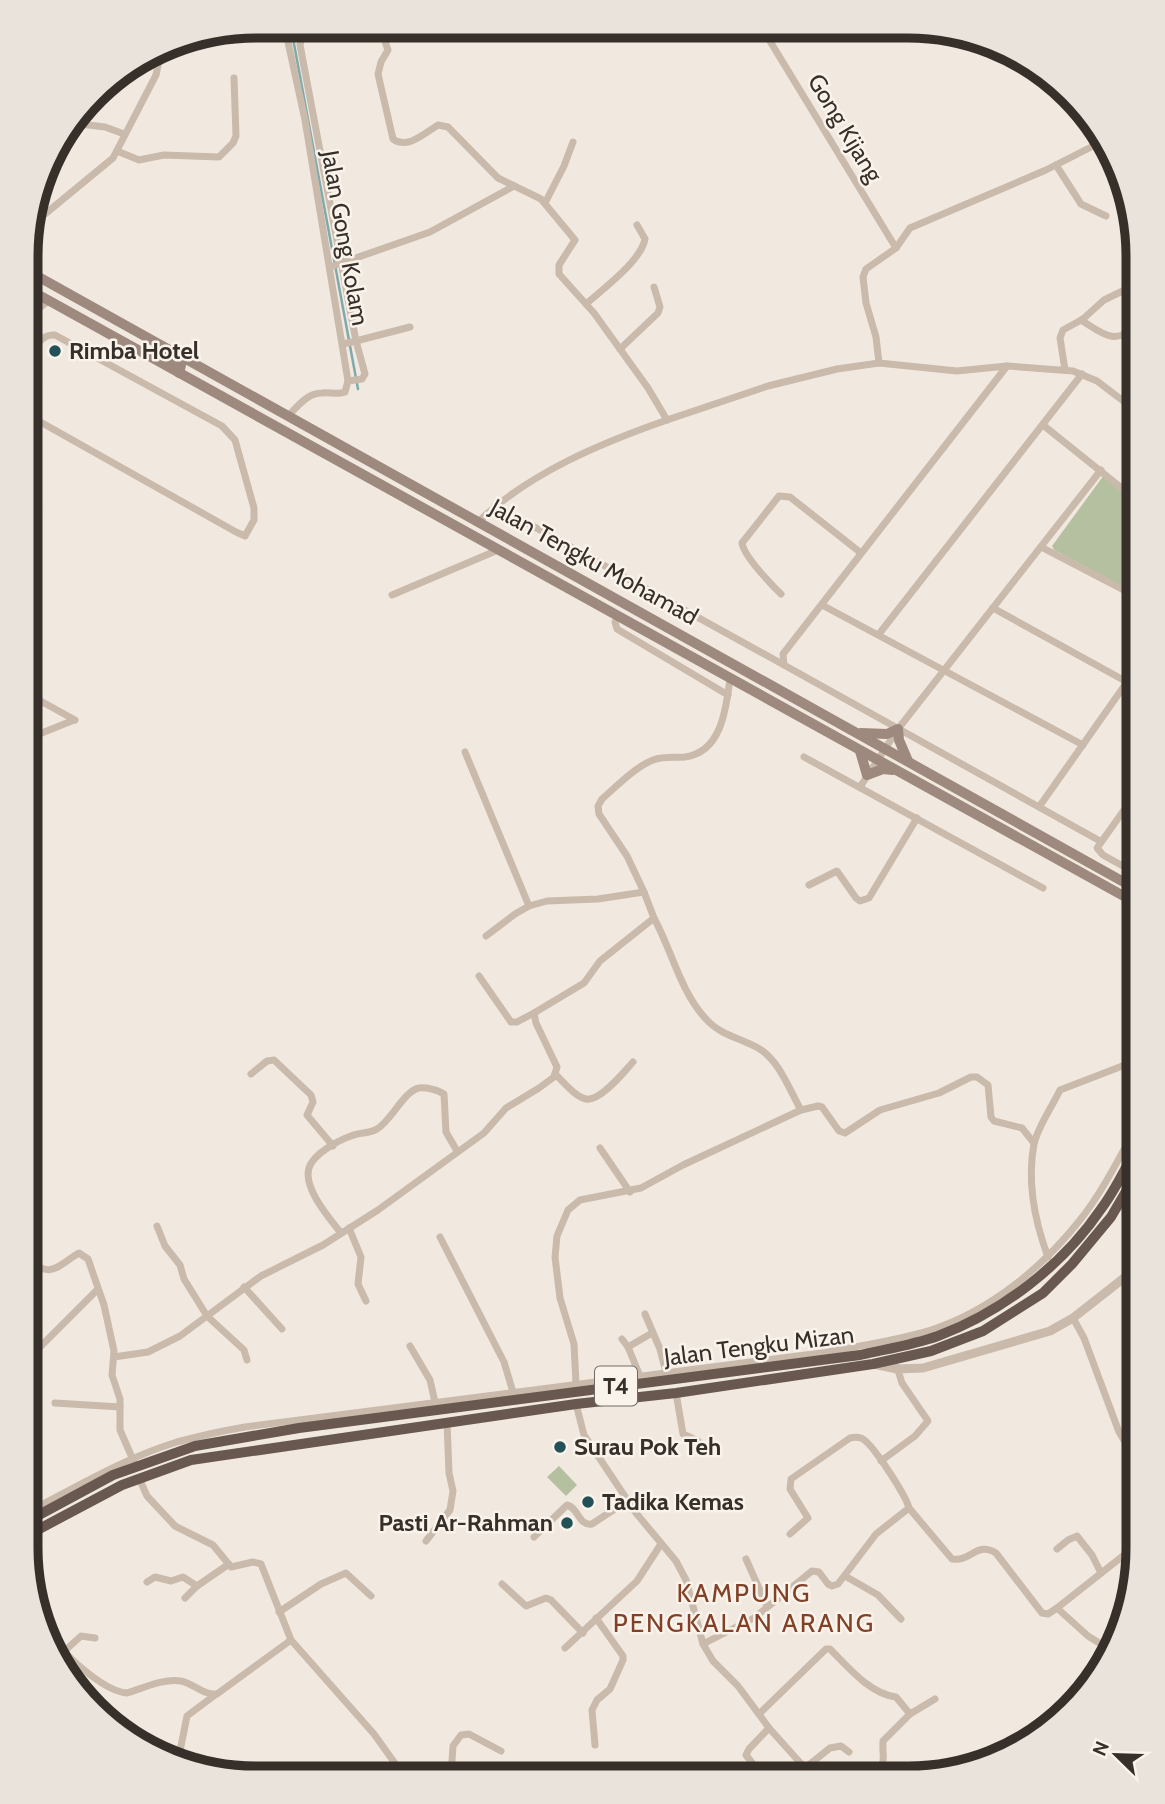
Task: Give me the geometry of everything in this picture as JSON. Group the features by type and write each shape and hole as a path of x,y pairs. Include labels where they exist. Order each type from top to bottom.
{"highway":[{"name":"Jalan Tengku Mizan","path":"39,1515 135,1462 195,1446 299,1428 860,1354 938,1336 974,1320 1020,1292 1056,1261 1102,1209 1126,1166"},
{"name":"Jalan Tengku Mizan","path":"39,1529 139,1478 191,1460 576,1404 676,1393 873,1364 896,1364 971,1336 1042,1293 1072,1264 1111,1217 1126,1191"}],"main road":[{"name":"Jalan Tengku Mohamad","path":"39,277 1126,883"},
{"name":"Jalan Tengku Mohamad","path":"39,295 1126,897"},
{"path":"162,346 170,359 181,365 179,373"},
{"path":"856,733 877,735 898,729 899,740 908,762"},
{"path":"860,751 867,775 883,769 893,770"}],"street":[{"path":"288,416 307,397 316,393 341,394 353,380 365,374 350,343 297,59 289,39"},
{"path":"297,59 300,39"},
{"path":"384,39 388,50 381,62 379,74 393,139 408,143 438,125 448,127 498,178 532,193 545,203 574,236 574,244 559,269 563,278 620,349 667,420"},
{"name":"Gong Kijang","path":"769,39 896,247"},
{"path":"43,216 106,165 117,151 156,75 159,62"},
{"path":"117,151 139,160 164,155 219,157 236,140 234,78"},
{"path":"83,124 105,127 124,134"},
{"path":"545,203 573,142"},
{"path":"879,363 876,337 866,303 863,277 866,269 896,247 910,228 1056,165 1096,145"},
{"path":"1056,165 1081,204 1106,216"},
{"path":"335,266 430,232 514,186"},
{"name":"Jalan Gong Kolam","path":"327,219 350,343 353,380"},
{"path":"586,304 631,263 643,248 645,239 637,225"},
{"path":"620,349 658,313 660,307 654,287"},
{"path":"1065,370 1061,334 1065,327 1081,320 1104,300 1126,289"},
{"path":"39,307 48,300"},
{"path":"1081,320 1104,334 1118,337 1126,335"},
{"path":"350,343 410,327"},
{"path":"39,342 49,334 55,335 228,431 239,450 254,508 254,520 245,536 39,421"},
{"path":"478,522 495,505 592,447 768,386 837,369 879,363 957,371 1007,366 1065,370 1097,381 1126,404"},
{"path":"785,665 783,654 1007,366"},
{"path":"879,635 1082,374"},
{"path":"1043,425 1126,491"},
{"path":"860,787 898,729 1101,470"},
{"path":"781,594 765,579 744,552 742,544 779,496 790,497 861,553"},
{"path":"495,505 1100,841"},
{"path":"1041,547 1126,591"},
{"path":"392,595 498,550"},
{"path":"821,605 1083,745"},
{"path":"993,608 1126,681"},
{"path":"618,617 615,622 617,629 728,695"},
{"path":"730,679 723,722 715,738 703,749 685,757 665,757 649,762 601,799 599,814 627,856 685,987 706,1019 720,1032 760,1049 774,1061 801,1110"},
{"path":"1039,807 1126,683"},
{"path":"39,701 75,720 39,734"},
{"path":"465,752 529,906"},
{"path":"804,757 1043,888"},
{"path":"1126,806 1098,845 1099,852 1126,868"},
{"path":"810,885 837,871 856,898 860,901 869,898 917,818"},
{"path":"486,936 508,918 529,906 554,900 598,899 645,892"},
{"path":"479,976 511,1022 517,1022 584,983 600,961 654,918"},
{"path":"114,1357 154,1350 180,1336 244,1287 349,1228 484,1133 506,1108 539,1088 555,1074 556,1067 534,1013"},
{"path":"251,1074 267,1061 274,1060 314,1098 307,1115 333,1146"},
{"path":"555,1074 576,1094 590,1099 600,1095 634,1062"},
{"path":"1048,1257 1041,1239 1032,1188 1034,1143 1060,1090 1126,1065"},
{"path":"576,1384 574,1344 560,1298 555,1257 557,1236 568,1210 580,1200 630,1192 801,1110 818,1106 822,1108 839,1130 845,1133 880,1110 939,1093 971,1077 977,1077 988,1085 991,1117 994,1121 1022,1128 1034,1143"},
{"path":"341,1233 314,1195 308,1171 312,1162 333,1146 351,1136 376,1130 413,1091 422,1088 444,1094 446,1132 457,1151"},
{"path":"39,1507 175,1443 245,1427 821,1353 922,1333 942,1326 1007,1291 1048,1257 1085,1213 1126,1144"},
{"path":"600,1148 630,1192"},
{"path":"157,1226 165,1247 180,1265 184,1279 206,1316 244,1350 247,1360"},
{"path":"349,1228 361,1257 358,1284 366,1301"},
{"path":"440,1237 504,1362 513,1392"},
{"path":"39,1268 59,1268 76,1255 83,1254 89,1259 104,1305 114,1357 112,1375 120,1399 120,1430 135,1462"},
{"path":"881,1461 915,1436 928,1421 902,1383 896,1364 923,1368 1050,1331 1073,1318 1126,1276"},
{"path":"244,1287 282,1329"},
{"path":"39,1348 98,1289"},
{"path":"645,1314 660,1349 666,1372"},
{"path":"1073,1318 1084,1338 1119,1432 1126,1443"},
{"path":"628,1347 652,1333"},
{"path":"622,1339 640,1376"},
{"path":"411,1346 430,1380 435,1402"},
{"path":"676,1393 683,1434 698,1441 707,1450"},
{"path":"55,1403 120,1407"},
{"path":"576,1404 584,1435 627,1501 676,1561 687,1580 703,1644 713,1661 803,1766"},
{"path":"426,1541 450,1510 453,1491 449,1473 447,1422"},
{"path":"790,1534 808,1518 790,1489 791,1479 850,1438 864,1439 905,1495 909,1508 952,1559 960,1560 981,1548 996,1553 1042,1613 1048,1614 1057,1608 1126,1553"},
{"path":"139,1478 147,1496 175,1526 213,1545 229,1564 235,1567 253,1562 261,1564 291,1640 369,1728 397,1766"},
{"path":"534,1537 564,1506 573,1507 583,1523 592,1524 627,1501"},
{"path":"703,1644 754,1618 812,1571 819,1572 832,1586 845,1576 876,1534 909,1508"},
{"path":"1057,1549 1068,1539 1077,1536 1086,1546 1101,1573"},
{"path":"565,1648 637,1581 662,1544"},
{"path":"746,1559 767,1606"},
{"path":"185,1598 197,1586 229,1564"},
{"path":"279,1612 316,1587 346,1573 372,1596"},
{"path":"845,1576 878,1595 901,1619"},
{"path":"147,1582 155,1577 167,1581 183,1577 197,1586"},
{"path":"502,1584 526,1606 546,1598 551,1600 583,1633"},
{"path":"1057,1608 1088,1636 1103,1645"},
{"path":"595,1745 592,1710 597,1700 610,1689 623,1660 596,1618"},
{"path":"65,1651 81,1636 95,1638"},
{"path":"180,1751 187,1716 291,1640"},
{"path":"760,1713 826,1649 830,1649 883,1696 897,1697 910,1714"},
{"path":"70,1660 102,1684 119,1692 127,1693 176,1680 204,1693 217,1694"},
{"path":"882,1766 885,1756 883,1741 910,1714 935,1699"},
{"path":"754,1766 746,1755 769,1728"},
{"path":"452,1766 453,1746 461,1735 469,1734 501,1751"},
{"path":"808,1766 830,1748 841,1746 849,1752"}],"green space":[{"path":"1104,475 1126,493 1126,588 1054,550 1052,546"},
{"path":"559,1466 577,1485 566,1496 547,1477"}],"waterway":[{"path":"293,39 358,389"}],"place":[{"name":"Rimba Hotel","path":"55,351"},
{"name":"Surau Pok Teh","path":"560,1447"},
{"name":"Tadika Kemas","path":"588,1502"},
{"name":"Pasti Ar-Rahman","path":"567,1523"}],"district":[{"name":"KAMPUNG PENGKALAN ARANG","path":"744,1608"}]}
